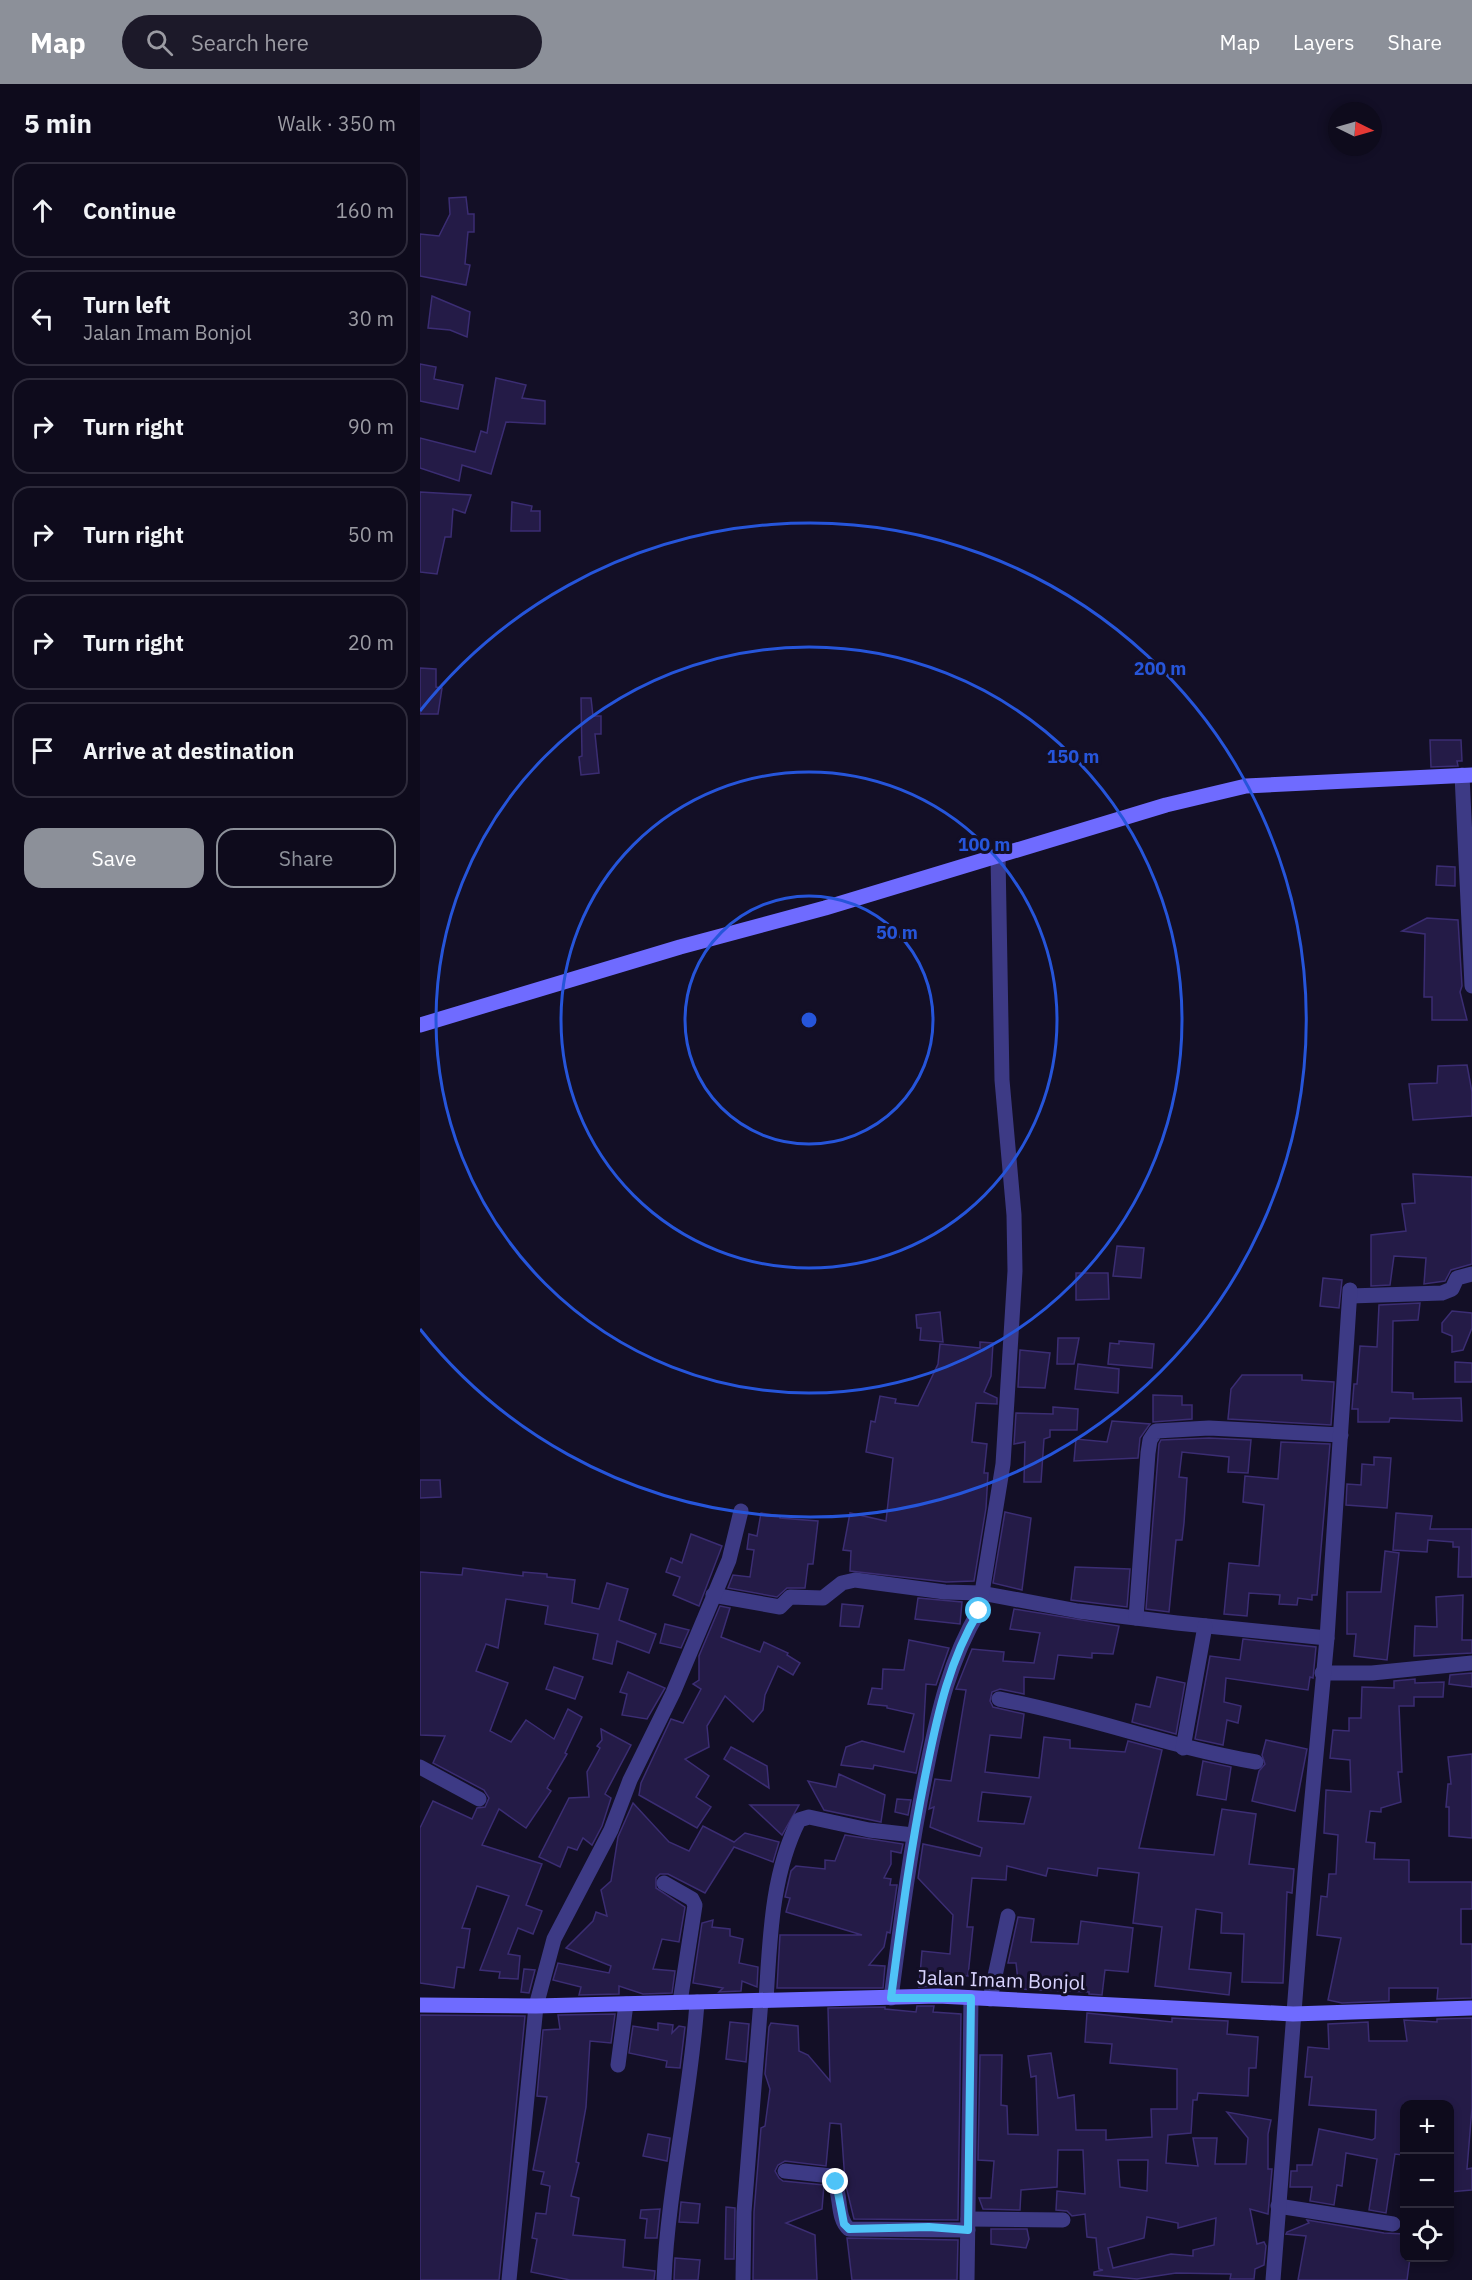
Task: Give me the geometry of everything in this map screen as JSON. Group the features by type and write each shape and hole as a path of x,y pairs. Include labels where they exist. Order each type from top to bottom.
{"street":[{"path":"420,1025 1166,805 1246,786 1467,775 1472,986"},
{"path":"891,1998 913,1835 942,1694 967,1631 979,1611 1003,1464 1015,1271 1014,1215 1002,1080 998,856"},
{"path":"1273,2280 1293,2014 1322,1673 1327,1638 1350,1293 1448,1292 1457,1278 1472,1274"},
{"path":"1136,1618 1148,1453 1150,1440 1156,1431 1209,1428 1341,1435"},
{"path":"509,2280 536,2006 554,1939 611,1830 630,1780 673,1693 729,1560 741,1511"},
{"path":"713,1595 780,1607 794,1595 824,1598 848,1580 945,1592 981,1593 1136,1618 1327,1638"},
{"path":"1183,1748 1205,1626"},
{"path":"1322,1673 1372,1673 1472,1663"},
{"path":"999,1699 1044,1708 1183,1748 1256,1762"},
{"path":"420,1767 479,1799"},
{"path":"743,2280 744,2212 773,1912 782,1864 799,1820 809,1817 869,1830 913,1835"},
{"path":"664,1883 692,1899 695,1905 680,2002"},
{"path":"990,1999 1008,1916"},
{"path":"967,2280 971,1998"},
{"name":"Jalan Imam Bonjol","path":"420,2005 536,2006 764,2000 971,1998 1293,2014 1472,2008"},
{"path":"664,2280 672,2199 695,2038 697,2002"},
{"path":"618,2065 626,2004"},
{"path":"785,2171 831,2176 839,2191 844,2224 849,2229 1063,2220"},
{"path":"1278,2206 1393,2224"}],"building":[{"path":"466,197 468,214 474,214 474,232 468,232 465,264 470,265 466,285 420,276 420,234 439,236 450,214 449,198"},
{"path":"432,296 470,312 467,337 450,330 428,328"},
{"path":"420,364 436,367 434,379 463,385 458,409 420,401"},
{"path":"496,378 526,385 522,398 545,401 545,424 506,422 491,474 462,465 459,481 420,468 420,438 475,452 481,431 487,433"},
{"path":"420,492 471,495 465,513 453,509 451,537 445,537 437,574 420,572"},
{"path":"512,502 532,506 531,511 540,511 540,531 511,531"},
{"path":"420,668 436,669 436,687 442,688 438,714 420,714"},
{"path":"581,698 591,698 593,716 601,716 601,734 595,734 599,773 581,775 579,757 582,756"},
{"path":"1430,740 1461,740 1462,761 1457,761 1458,766 1431,767"},
{"path":"1437,866 1455,867 1455,886 1436,885"},
{"path":"1427,918 1458,920 1462,986 1460,992 1467,1020 1432,1020 1432,997 1424,997 1425,934 1402,931"},
{"path":"1467,1065 1472,1092 1472,1116 1413,1120 1409,1084 1437,1083 1438,1066"},
{"path":"1413,1174 1472,1177 1472,1264 1451,1270 1445,1281 1424,1284 1426,1258 1394,1256 1390,1285 1371,1286 1371,1235 1406,1231 1402,1204 1415,1203"},
{"path":"1117,1246 1144,1248 1141,1278 1113,1276"},
{"path":"1076,1273 1108,1273 1109,1299 1076,1300"},
{"path":"1323,1278 1342,1280 1339,1308 1320,1306"},
{"path":"1420,1303 1418,1320 1393,1321 1392,1392 1413,1393 1413,1399 1461,1398 1462,1421 1390,1418 1389,1422 1358,1422 1358,1409 1352,1409 1354,1384 1357,1384 1360,1346 1377,1347 1379,1305"},
{"path":"1452,1311 1472,1313 1472,1328 1463,1350 1452,1352 1452,1336 1442,1332 1442,1323"},
{"path":"940,1312 943,1342 920,1340 921,1328 917,1328 916,1315"},
{"path":"1058,1338 1079,1338 1074,1364 1057,1364"},
{"path":"1119,1341 1154,1344 1152,1368 1108,1364 1110,1343 1119,1344"},
{"path":"980,1342 993,1343 991,1376 984,1392 997,1398 997,1404 976,1403 972,1442 987,1444 984,1473 988,1473 986,1508 974,1581 946,1582 850,1571 851,1551 843,1550 850,1513 886,1521 893,1458 866,1452 871,1421 875,1422 880,1396 896,1399 895,1403 918,1406 938,1364 940,1344 980,1348"},
{"path":"1020,1350 1050,1353 1045,1388 1018,1387"},
{"path":"1455,1362 1472,1363 1472,1382 1455,1382"},
{"path":"1078,1364 1119,1369 1118,1393 1075,1389"},
{"path":"1242,1375 1302,1375 1302,1380 1334,1382 1331,1425 1228,1419 1231,1389"},
{"path":"1153,1395 1182,1396 1182,1405 1192,1405 1192,1419 1153,1422"},
{"path":"1053,1407 1078,1409 1077,1430 1050,1430 1050,1437 1044,1439 1041,1482 1024,1482 1025,1442 1014,1444 1016,1413 1053,1414"},
{"path":"1112,1421 1150,1424 1140,1438 1138,1458 1074,1461 1076,1439 1107,1442"},
{"path":"1209,1438 1251,1440 1248,1473 1228,1472 1229,1457 1182,1452 1179,1477 1187,1478 1184,1523 1182,1540 1176,1540 1169,1612 1146,1609 1159,1444 1161,1440"},
{"path":"1281,1442 1330,1444 1317,1595 1312,1595 1312,1600 1298,1598 1297,1605 1279,1604 1280,1595 1249,1593 1247,1616 1224,1614 1229,1563 1259,1566 1264,1505 1243,1502 1245,1476 1278,1479"},
{"path":"1374,1457 1391,1458 1387,1508 1346,1505 1347,1484 1361,1485 1362,1464 1374,1465"},
{"path":"420,1480 440,1480 441,1497 420,1498"},
{"path":"1005,1512 1031,1518 1022,1590 993,1583"},
{"path":"761,1513 780,1516 780,1518 818,1521 813,1564 808,1564 805,1588 787,1588 777,1597 728,1588 733,1575 750,1577 754,1550 747,1549 749,1534 757,1536"},
{"path":"1396,1513 1432,1516 1430,1529 1472,1529 1472,1577 1458,1577 1459,1547 1453,1547 1453,1542 1428,1540 1427,1552 1393,1550"},
{"path":"691,1534 722,1546 699,1606 673,1595 680,1577 666,1572 671,1558 682,1563"},
{"path":"1385,1551 1399,1553 1387,1660 1354,1656 1356,1634 1347,1634 1347,1592 1381,1592"},
{"path":"1075,1567 1130,1569 1127,1607 1071,1600"},
{"path":"463,1568 523,1576 523,1572 547,1574 547,1577 575,1580 572,1603 599,1609 607,1583 628,1589 619,1620 656,1634 649,1653 617,1641 612,1664 593,1659 598,1634 545,1624 548,1606 506,1599 498,1648 486,1644 476,1671 508,1683 490,1731 511,1742 526,1720 554,1739 568,1709 582,1717 565,1753 567,1754 547,1788 551,1791 526,1828 499,1809 482,1845 542,1864 526,1905 542,1911 533,1934 518,1928 508,1954 520,1956 518,1979 499,1978 500,1972 480,1970 509,1896 477,1886 462,1928 470,1929 464,1968 457,1967 454,1988 420,1983 420,1828 433,1801 472,1819 477,1808 485,1807 489,1798 484,1790 433,1763 445,1736 420,1735 420,1572 462,1575"},
{"path":"1463,1595 1462,1640 1472,1640 1472,1653 1414,1656 1415,1626 1437,1627 1436,1597"},
{"path":"918,1598 962,1602 960,1624 915,1619"},
{"path":"842,1604 863,1606 859,1627 840,1626"},
{"path":"720,1606 730,1608 721,1637 760,1652 764,1642 788,1653 787,1655 800,1663 793,1675 778,1666 765,1695 763,1710 753,1722 725,1696 707,1726 709,1747 685,1759 709,1776 696,1797 711,1807 697,1828 639,1795 641,1783 671,1719 683,1723 701,1689 693,1684 699,1680 699,1656"},
{"path":"1014,1609 1119,1626 1113,1654 1092,1653 1092,1658 1058,1655 1054,1679 1024,1677 1024,1694 1000,1689 992,1692 990,1701 993,1707 1024,1714 1021,1738 990,1735 985,1772 1039,1778 1044,1737 1070,1740 1070,1748 1125,1752 1128,1741 1162,1750 1139,1848 1214,1855 1222,1809 1256,1814 1249,1864 1294,1869 1292,1893 1287,1892 1283,1983 1242,1982 1244,1934 1221,1933 1222,1913 1196,1909 1189,1969 1231,1973 1229,1995 1155,1986 1162,1927 1133,1923 1139,1873 1098,1868 1097,1876 1048,1868 1046,1876 1007,1866 1006,1880 972,1878 967,1927 973,1927 968,1976 937,1974 935,1986 919,1987 922,1951 950,1954 953,1915 918,1878 923,1844 980,1856 982,1848 930,1827 934,1807 929,1809 935,1779 951,1781 966,1690 956,1689 972,1649 1004,1652 1003,1661 1034,1663 1040,1633 1010,1629","holes":["982,1792 1031,1797 1024,1824 978,1821"]},
{"path":"665,1624 689,1630 681,1648 660,1643"},
{"path":"1243,1639 1316,1647 1313,1678 1310,1677 1308,1690 1226,1678 1224,1702 1241,1706 1238,1723 1227,1720 1223,1745 1195,1739 1210,1656 1240,1660"},
{"path":"909,1640 949,1648 936,1685 926,1684 923,1739 916,1773 874,1765 873,1769 841,1765 846,1747 862,1741 904,1752 914,1714 887,1708 887,1706 868,1704 872,1688 882,1689 883,1669 904,1670"},
{"path":"554,1667 583,1677 575,1699 546,1689"},
{"path":"628,1672 665,1688 647,1719 622,1715 627,1694 620,1692"},
{"path":"1472,1673 1472,1687 1449,1684 1450,1675"},
{"path":"1157,1677 1185,1683 1176,1734 1132,1722 1136,1704 1150,1707"},
{"path":"1415,1679 1415,1683 1444,1682 1443,1697 1414,1697 1414,1706 1399,1706 1402,1772 1398,1772 1401,1802 1381,1808 1381,1812 1370,1811 1366,1842 1375,1843 1374,1859 1409,1860 1409,1882 1472,1882 1472,1909 1461,1909 1461,1944 1472,1944 1472,1998 1437,1999 1438,1988 1389,1988 1389,2001 1342,2003 1328,2000 1341,1938 1317,1935 1321,1896 1327,1897 1329,1874 1336,1874 1338,1835 1324,1833 1326,1790 1351,1792 1350,1760 1330,1758 1333,1730 1349,1731 1349,1718 1361,1718 1362,1687 1394,1688 1394,1681"},
{"path":"601,1729 631,1745 605,1794 611,1798 602,1826 592,1845 583,1838 577,1850 568,1847 560,1867 539,1857 569,1798 589,1797 587,1772 600,1748 597,1746 602,1740"},
{"path":"1266,1740 1307,1749 1295,1811 1252,1801 1259,1771 1265,1764 1262,1755"},
{"path":"731,1747 767,1766 769,1788 724,1759"},
{"path":"1472,1754 1472,1838 1449,1836 1449,1807 1446,1807 1448,1784 1451,1784 1448,1757"},
{"path":"1203,1761 1231,1767 1226,1800 1197,1795"},
{"path":"839,1774 885,1795 881,1822 824,1810 808,1781 836,1787"},
{"path":"897,1799 911,1800 908,1815 895,1812"},
{"path":"633,1803 669,1842 689,1851 703,1826 734,1842 745,1833 779,1842 773,1862 734,1847 705,1893 668,1874 660,1874 656,1878 656,1888 685,1907 679,1942 662,1939 653,1969 675,1971 672,1993 643,1994 619,1986 619,1994 579,1995 581,1987 553,1980 558,1963 609,1973 611,1966 566,1948 593,1921 596,1912 607,1916 601,1890 611,1881 618,1837"},
{"path":"750,1805 799,1805 782,1835"},
{"path":"845,1835 903,1844 901,1853 891,1851 891,1864 884,1878 891,1879 890,1885 897,1885 890,1933 887,1932 884,1947 869,1965 885,1966 883,1988 777,1988 780,1935 862,1935 786,1912 790,1898 785,1897 791,1871 796,1866 825,1869 825,1860 835,1861"},
{"path":"1018,1917 1034,1919 1031,1942 1078,1944 1081,1921 1133,1928 1128,1972 1105,1970 1102,1995 1089,1994 1089,1992 1019,1989 1016,1963 1008,1963"},
{"path":"713,1920 712,1927 730,1929 730,1936 743,1939 739,1963 758,1967 757,1987 742,1981 741,1991 719,1992 723,1988 693,1983 702,1923"},
{"path":"524,1969 535,1970 529,1993 521,1992"},
{"path":"917,2006 934,2006 933,2012 961,2014 958,2220 854,2219 845,2182 841,2124 830,2123 826,2166 785,2161 778,2165 775,2171 783,2181 824,2185 822,2209 786,2223 815,2235 817,2280 753,2280 754,2212 761,2128 765,2126 770,2089 765,2074 771,2023 798,2026 799,2051 808,2055 830,2081 828,2008 885,2007 885,2009 916,2012"},
{"path":"1087,2013 1172,2022 1172,2018 1228,2021 1227,2034 1258,2037 1256,2068 1249,2068 1248,2096 1198,2093 1197,2100 1193,2100 1191,2133 1168,2135 1166,2163 1198,2166 1193,2138 1217,2138 1215,2164 1246,2164 1248,2138 1227,2112 1271,2120 1268,2134 1268,2169 1272,2169 1268,2214 1250,2209 1257,2244 1264,2242 1266,2246 1264,2265 1255,2269 1254,2279 1230,2279 1231,2274 1176,2273 1137,2279 1094,2275 1094,2272 1103,2270 1099,2269 1096,2238 1087,2237 1085,2214 1072,2216 1067,2211 1056,2210 1057,2191 1085,2194 1083,2150 1058,2150 1057,2187 1021,2190 1020,2210 983,2209 979,2198 991,2198 994,2161 978,2160 980,2055 1002,2055 1001,2105 1007,2106 1008,2134 1038,2135 1036,2076 1031,2077 1028,2056 1051,2053 1058,2098 1074,2095 1076,2130 1106,2130 1106,2140 1152,2137 1151,2109 1177,2109 1177,2069 1110,2063 1112,2044 1085,2042","holes":["1118,2160 1148,2160 1147,2191 1120,2187","1147,2217 1178,2223 1178,2228 1216,2218 1214,2245 1193,2250 1193,2256 1171,2254 1113,2268 1108,2248 1144,2238"]},
{"path":"615,2014 611,2043 590,2041 586,2107 576,2162 579,2163 571,2196 579,2198 573,2235 625,2240 623,2267 655,2271 654,2280 570,2280 531,2272 537,2239 532,2238 536,2213 546,2214 550,2186 541,2184 544,2172 533,2170 547,2097 537,2096 543,2030 560,2029 558,2015"},
{"path":"420,2015 525,2016 499,2280 420,2280"},
{"path":"1472,2018 1472,2108 1467,2169 1472,2168 1472,2190 1454,2192 1454,2100 1400,2100 1400,2155 1395,2154 1386,2213 1369,2210 1377,2159 1346,2153 1342,2186 1337,2185 1334,2205 1310,2201 1312,2187 1290,2187 1291,2171 1297,2171 1297,2165 1312,2165 1319,2129 1372,2140 1375,2138 1376,2110 1309,2105 1312,2077 1305,2077 1308,2047 1329,2049 1328,2024 1368,2022 1369,2041 1407,2041 1404,2020 1437,2022 1437,2019"},
{"path":"730,2022 749,2024 746,2062 726,2059"},
{"path":"658,2023 673,2025 672,2033 679,2026 685,2027 680,2068 666,2067 667,2061 629,2053 633,2026 658,2030"},
{"path":"648,2134 670,2138 667,2161 643,2156"},
{"path":"681,2202 700,2204 698,2223 679,2222"},
{"path":"726,2207 735,2208 734,2259 725,2259"},
{"path":"660,2209 657,2238 645,2238 647,2219 640,2218 641,2210"},
{"path":"1307,2220 1400,2234 1400,2262 1409,2262 1407,2280 1298,2280 1306,2236 1286,2234 1309,2223"},
{"path":"991,2229 1027,2229 1029,2239 1026,2248 991,2244"},
{"path":"847,2238 958,2240 957,2280 852,2280"},
{"path":"675,2258 700,2260 698,2280 674,2280"}],"route":[{"path":"836,2182 844,2224 849,2229 929,2227 968,2230 971,1998 938,1996 891,1998 913,1835 942,1694 967,1631 979,1611"}]}
